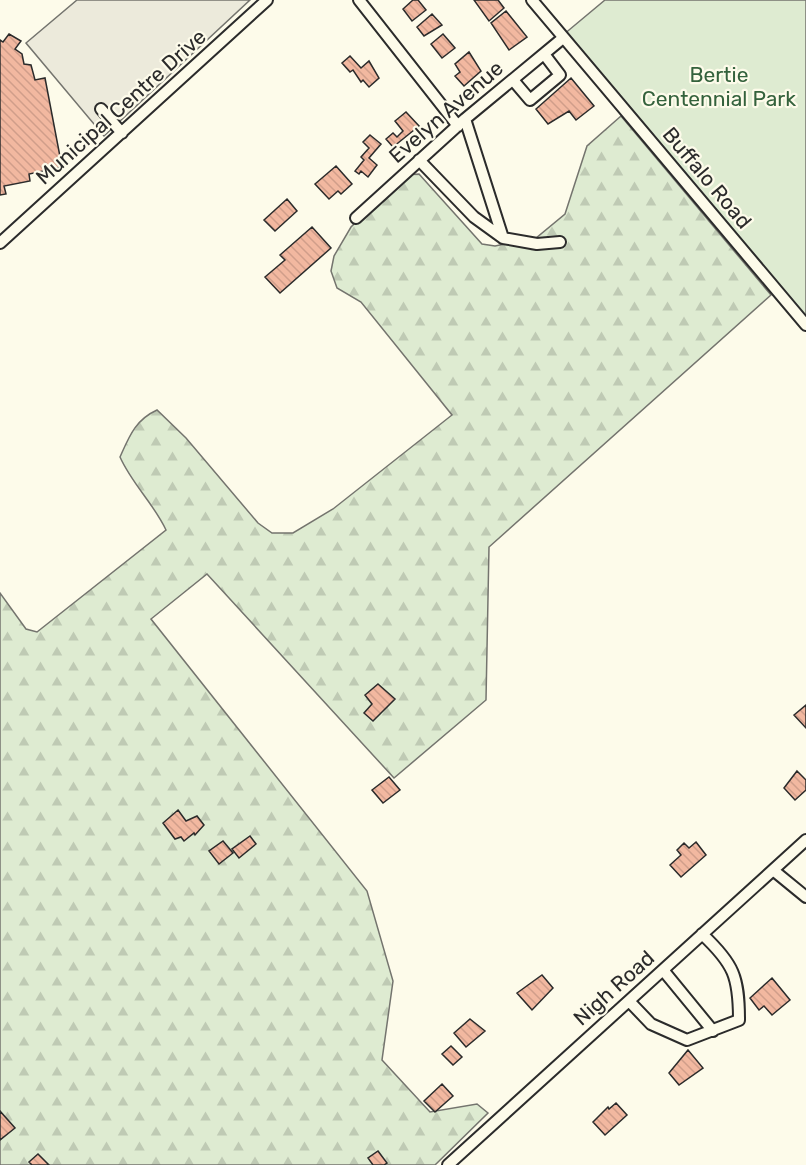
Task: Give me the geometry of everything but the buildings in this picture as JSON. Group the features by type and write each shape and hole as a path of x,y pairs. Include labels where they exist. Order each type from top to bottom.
{"street":[{"name":"Municipal Centre Drive","path":"0,243 267,0"},
{"path":"359,0 462,123 503,238"},
{"name":"Buffalo Road","path":"532,0 806,325"},
{"name":"Evelyn Avenue","path":"356,218 419,160 563,38"},
{"path":"513,80 530,100 560,75 544,54"},
{"path":"101,109 122,133"},
{"path":"419,160 474,217 503,238 537,244 560,242"},
{"name":"Nigh Road","path":"448,1165 806,840"},
{"path":"773,870 806,897"},
{"path":"629,1001 651,1024 687,1040 739,1020 739,986 723,954 702,934"},
{"path":"663,970 713,1031"}],"green space":[{"name":"Bertie Centennial Park","path":"605,0 806,0 806,326 563,35"},
{"path":"621,116 771,295 489,547 486,700 394,778 207,574 151,619 367,891 393,981 382,1060 430,1112 477,1104 488,1113 435,1165 0,1165 0,593 26,629 37,632 166,530 120,457 138,424 157,410 186,438 258,523 272,533 293,533 333,509 452,415 361,302 337,288 331,271 334,256 351,227 405,175 419,174 482,244 495,246 536,238 565,214 587,146"}],"shaded area":[{"path":"77,0 250,0 104,136 26,43"}]}
